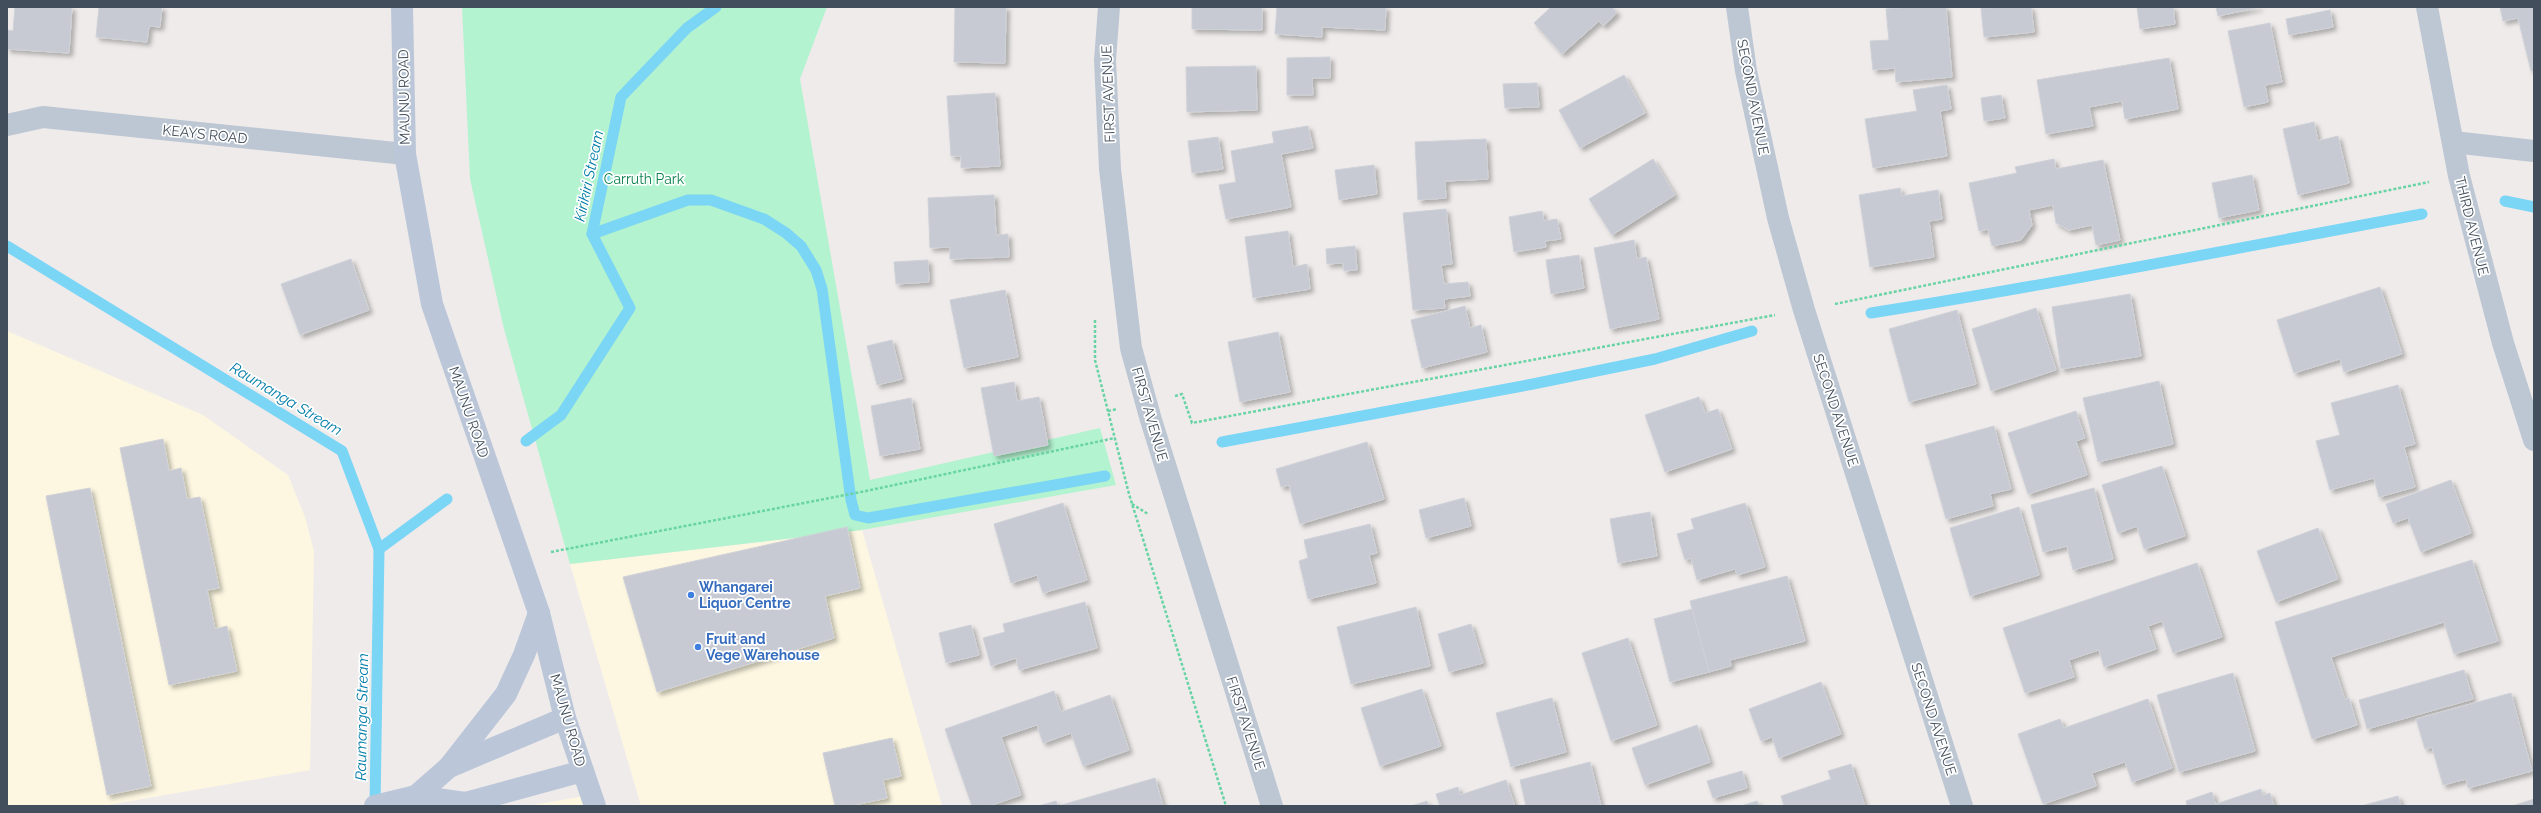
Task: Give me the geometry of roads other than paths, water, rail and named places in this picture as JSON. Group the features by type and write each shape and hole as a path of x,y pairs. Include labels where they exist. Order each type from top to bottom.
{"main road":[{"name":"MAUNU ROAD","path":"402,7 405,154 432,304 539,613 566,718 594,806"},
{"path":"416,796 449,767 506,694 524,655 539,613"},
{"path":"449,767 566,718"},
{"path":"375,806 416,796 465,803 583,770"}],"street":[{"name":"FIRST AVENUE","path":"1109,7 1106,60 1110,169 1131,348 1155,435 1272,806"},
{"name":"SECOND AVENUE","path":"1737,7 1746,71 1778,218 1804,310 1962,806"},
{"name":"THIRD AVENUE","path":"2427,7 2459,176 2503,343 2534,440"},
{"name":"KEAYS ROAD","path":"7,126 43,117 405,154"},
{"path":"2453,142 2534,151"}],"waterway":[{"name":"Kirikiri Stream","path":"526,441 561,415 630,308 592,234 621,97 687,28 716,7"},
{"path":"592,234 688,200 711,200 764,219 786,233 801,246 816,270 822,289 851,500 855,515 868,518 1105,476"},
{"path":"2505,201 2534,207"},
{"path":"1871,313 2078,278 2422,214"},
{"name":"Raumanga Stream","path":"7,246 342,451 379,549 375,806"},
{"path":"1222,442 1533,384 1655,359 1752,331"},
{"name":"Kirikiri Stream","path":"379,549 447,499"}],"place":[{"name":"Whangarei Liquor Centre","path":"691,595"},
{"name":"Fruit and Vege Warehouse","path":"698,647"}],"park label":[{"name":"Carruth Park","path":"644,179"}]}
